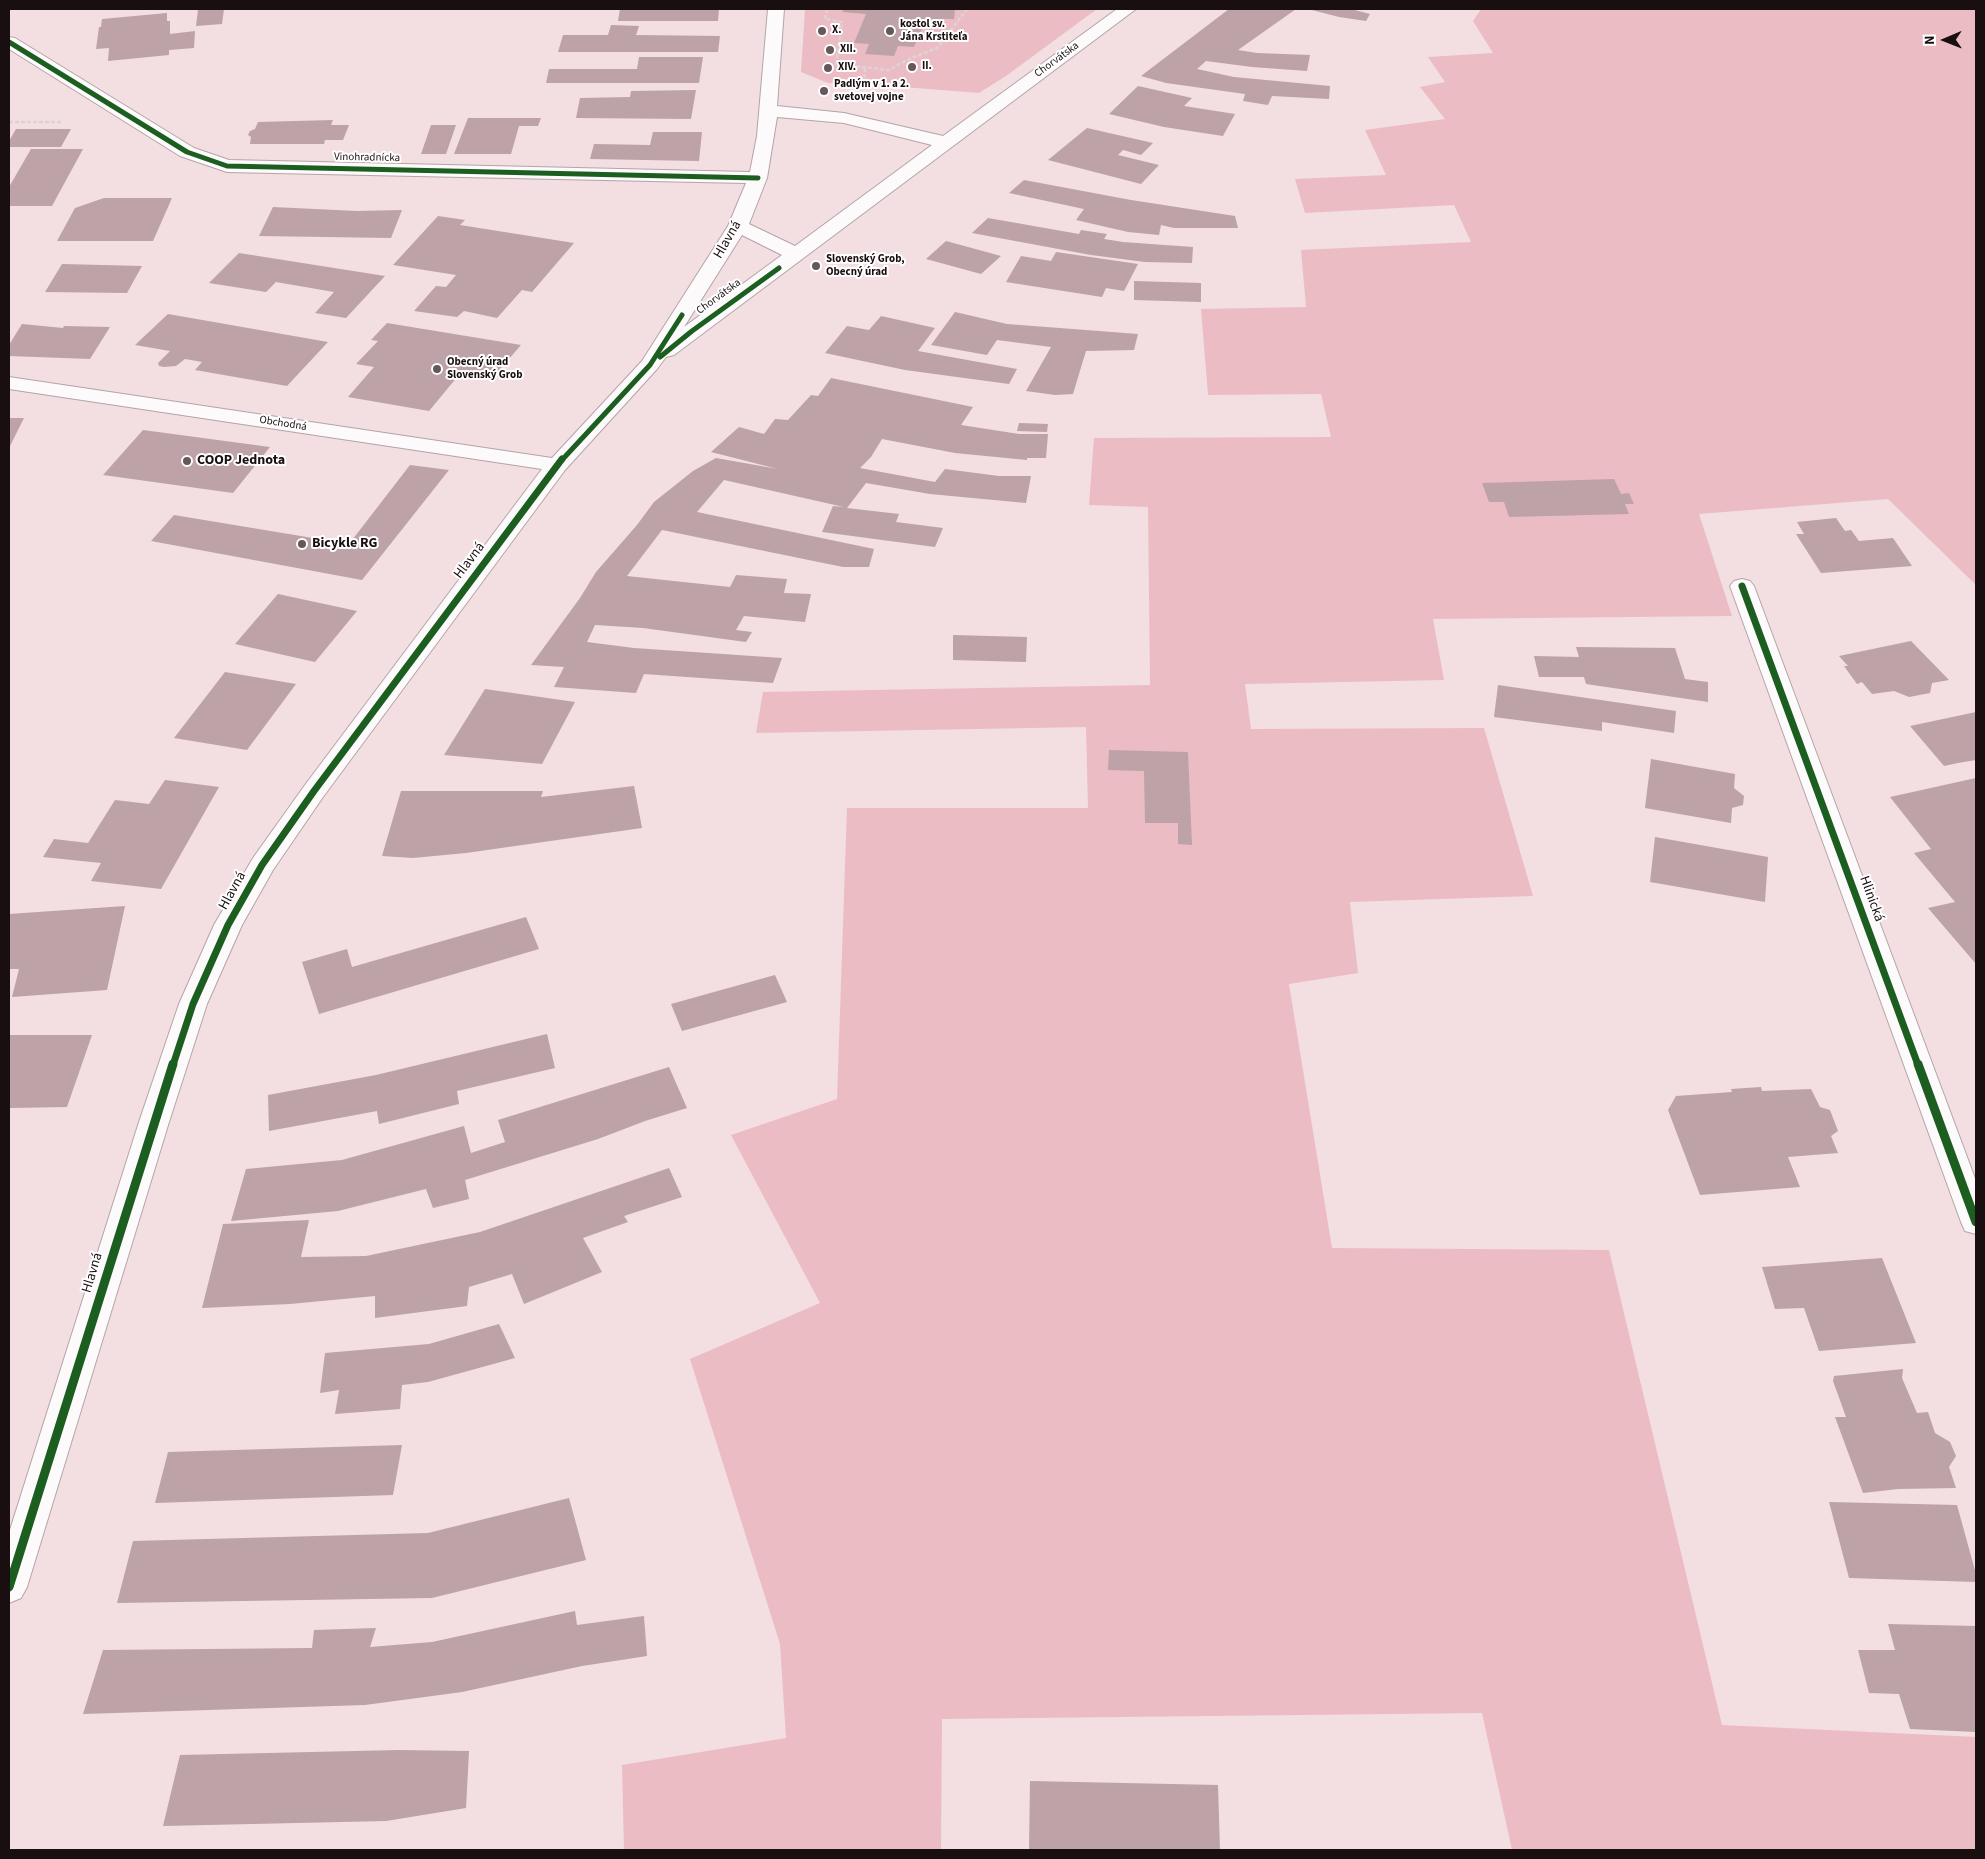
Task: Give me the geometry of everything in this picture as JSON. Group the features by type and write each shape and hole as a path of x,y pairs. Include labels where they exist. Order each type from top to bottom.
{"street":[{"name":"Hlavná","path":"9,1588 154,1122 193,1004 228,925 262,865 314,791 557,465 650,365 738,226 758,178 769,110 776,9"},
{"name":"Chorvátska","path":"650,365 795,254 1128,9"},
{"name":"Vinohradnícka","path":"9,42 187,152 227,166 758,178"},
{"path":"769,110 844,118 948,143"},
{"path":"738,226 795,254"},
{"name":"Obchodná","path":"9,384 557,465"},
{"name":"Hlinická","path":"1742,586 1976,1222"}],"path":[{"path":"827,9 825,19 842,22 836,64 889,70 906,60 937,48 967,9"}],"shaded area":[{"path":"805,9 1097,9 1006,76 979,93 828,83 801,72"},
{"path":"1481,9 1976,9 1976,585 1888,499 1699,514 1732,616 1433,619 1444,680 1245,684 1251,729 1484,728 1533,896 1350,902 1358,973 1289,984 1332,1248 1609,1250 1722,1725 1976,1737 1976,1850 1512,1850 1482,1713 942,1719 941,1850 624,1850 622,1765 786,1738 780,1644 690,1359 820,1303 731,1135 837,1099 847,808 1088,808 1086,727 756,733 763,692 1150,685 1148,507 1089,505 1094,438 1331,437 1321,394 1208,395 1201,309 1306,307 1301,250 1471,242 1454,205 1305,213 1295,179 1386,175 1365,130 1445,119 1420,87 1445,82 1428,57 1493,53 1473,21"}],"building":[{"path":"224,9 222,24 196,26 198,10"},
{"path":"620,9 719,9 718,21 618,21"},
{"name":"kostol sv. Jána Krstiteľa","path":"844,9 955,9 954,19 926,19 914,47 898,46 894,56 865,54 869,44 854,43 866,14 842,12"},
{"path":"1229,9 1296,9 1238,50 1257,53 1310,55 1307,71 1206,61 1197,69 1234,77 1330,86 1329,99 1272,96 1268,105 1243,101 1245,94 1166,83 1141,76"},
{"path":"1308,9 1351,9 1370,14 1366,21 1339,17"},
{"path":"167,13 167,21 170,21 170,34 195,31 194,48 169,50 169,55 108,61 109,48 96,49 102,19"},
{"path":"611,25 639,26 636,35 720,36 718,52 558,52 563,35 608,35"},
{"path":"639,57 703,57 699,83 546,83 549,69 637,69"},
{"path":"1138,86 1192,98 1184,106 1235,114 1223,136 1164,127 1109,114"},
{"path":"696,90 691,119 576,118 580,98 630,97 631,91"},
{"path":"468,118 541,118 538,126 519,126 511,154 454,154"},
{"path":"333,120 331,125 349,125 343,140 325,140 324,144 250,144 251,137 248,135 250,131 255,129 258,122"},
{"path":"431,125 456,125 446,154 421,154"},
{"path":"1087,128 1153,143 1141,155 1123,150 1118,155 1159,165 1141,184 1048,160"},
{"path":"16,129 71,129 61,147 9,147 9,141"},
{"path":"653,132 702,132 699,161 590,159 594,144 650,145"},
{"path":"31,149 83,149 52,206 9,206 9,187"},
{"path":"1024,180 1131,200 1235,216 1238,228 1174,228 1161,225 1159,235 1128,232 1076,220 1084,209 1009,193"},
{"path":"104,198 172,198 153,241 57,241 75,208"},
{"path":"273,207 357,211 402,210 391,238 259,236"},
{"path":"438,216 465,220 460,225 574,243 532,292 522,290 497,318 464,311 457,317 414,311 436,286 446,287 456,275 393,265"},
{"path":"988,218 1079,234 1081,230 1107,234 1104,239 1123,242 1193,247 1192,263 1145,262 1091,255 972,233"},
{"path":"946,241 1001,256 981,274 926,259"},
{"path":"1056,252 1138,264 1124,291 1106,288 1102,297 1006,282 1021,256 1051,261"},
{"path":"239,253 385,276 346,318 315,313 334,292 276,282 266,292 209,283"},
{"path":"62,264 142,266 127,293 45,292"},
{"path":"1134,281 1201,283 1201,302 1134,300"},
{"path":"955,312 1007,324 1138,334 1134,350 1086,351 1073,394 1055,395 1026,391 1051,347 997,340 987,355 931,345"},
{"path":"168,314 328,342 287,386 195,370 202,362 185,359 176,366 164,367 159,366 158,363 170,351 135,345"},
{"path":"881,316 935,328 918,351 1017,369 1009,384 905,370 825,353 847,326 869,330"},
{"name":"Obecný úrad Slovenský Grob","path":"387,323 521,345 495,375 463,370 429,411 348,397 374,367 356,364 378,341 371,340"},
{"path":"22,324 63,328 64,326 110,327 90,359 9,356 9,345"},
{"path":"831,378 973,407 961,425 1019,434 1048,434 1046,458 1027,458 1027,460 955,453 882,439 871,457 860,468 935,482 945,469 999,476 1031,476 1026,503 930,494 866,483 847,508 899,514 896,522 943,528 935,547 822,532 833,506 844,507 724,480 697,512 874,549 869,567 843,567 662,530 627,576 730,587 736,575 787,579 784,593 811,594 805,622 744,616 736,630 752,632 746,642 643,628 595,625 587,642 634,648 782,658 773,683 644,674 636,693 554,687 564,667 531,665 580,598 596,572 637,525 654,502 693,471 716,458 778,469 711,452 739,427 764,434 775,419 788,420 811,395 818,396"},
{"path":"9,418 24,418 9,448"},
{"path":"1019,423 1048,424 1047,432 1017,431"},
{"name":"COOP Jednota","path":"143,430 270,447 233,493 103,475"},
{"path":"410,465 449,470 362,580 151,541 174,515 349,544"},
{"path":"1614,479 1621,494 1629,493 1634,504 1625,504 1629,514 1509,517 1504,502 1489,502 1482,483"},
{"path":"1836,518 1845,531 1851,530 1859,541 1893,538 1912,566 1821,573 1796,534 1804,534 1797,522"},
{"path":"278,594 357,611 315,662 235,644"},
{"path":"953,635 1027,637 1026,662 953,660"},
{"path":"1911,641 1949,680 1932,683 1930,693 1909,697 1894,691 1872,694 1862,682 1857,684 1844,666 1848,666 1839,656"},
{"path":"1576,647 1675,648 1685,679 1708,682 1708,702 1586,684 1584,677 1539,677 1534,656 1579,657"},
{"path":"225,672 296,684 247,750 174,738"},
{"path":"1498,685 1676,711 1674,733 1602,722 1602,731 1494,717"},
{"path":"485,689 575,702 542,764 444,755"},
{"path":"1976,712 1976,760 1944,766 1910,726"},
{"path":"1109,750 1188,752 1192,845 1178,844 1178,823 1145,823 1144,771 1108,770"},
{"path":"1651,759 1735,774 1734,788 1744,796 1743,805 1732,808 1731,823 1645,808"},
{"path":"1976,778 1976,964 1928,908 1955,902 1914,853 1931,849 1890,797"},
{"path":"165,780 219,787 161,889 91,881 101,863 43,857 54,839 88,843 115,800 149,804"},
{"path":"634,786 642,828 466,853 413,858 382,856 401,791 543,791 541,797"},
{"path":"1655,837 1768,857 1765,902 1650,882"},
{"path":"125,906 107,990 12,997 19,969 9,969 9,914"},
{"path":"526,917 539,949 319,1014 302,962 347,949 352,967"},
{"path":"775,975 787,1002 682,1031 671,1004"},
{"path":"547,1034 555,1068 457,1091 459,1104 379,1124 377,1111 269,1131 268,1095 376,1075"},
{"path":"9,1035 92,1035 67,1107 9,1108"},
{"path":"669,1067 687,1108 645,1121 598,1139 465,1180 469,1199 433,1208 426,1189 338,1211 231,1221 246,1169 342,1160 464,1126 471,1153 505,1142 498,1120"},
{"path":"1761,1087 1762,1091 1811,1089 1820,1107 1830,1110 1838,1131 1831,1136 1838,1153 1788,1157 1800,1187 1700,1195 1668,1110 1676,1096 1732,1092 1731,1089"},
{"path":"669,1168 682,1197 624,1216 628,1222 583,1238 602,1272 524,1304 512,1274 469,1287 467,1306 375,1318 375,1296 290,1304 202,1308 223,1224 309,1220 301,1257 366,1256 480,1232"},
{"path":"1882,1258 1916,1343 1819,1351 1804,1308 1775,1309 1762,1267"},
{"path":"499,1324 515,1358 428,1382 402,1385 400,1409 335,1414 339,1390 320,1393 325,1353 429,1344"},
{"path":"1903,1369 1902,1378 1917,1413 1928,1412 1935,1433 1950,1442 1956,1456 1949,1467 1956,1488 1898,1489 1863,1493 1835,1417 1846,1417 1833,1381 1834,1376"},
{"path":"402,1445 393,1495 155,1503 168,1452"},
{"path":"569,1498 586,1560 432,1598 117,1603 133,1541 428,1533"},
{"path":"1829,1502 1957,1505 1976,1574 1976,1582 1849,1578"},
{"path":"575,1611 577,1625 644,1616 647,1656 582,1666 462,1692 365,1705 83,1714 103,1650 312,1648 314,1630 376,1628 370,1647 432,1642"},
{"path":"1888,1624 1976,1626 1976,1732 1910,1729 1899,1694 1869,1693 1858,1650 1895,1650"},
{"path":"399,1750 469,1751 466,1808 386,1821 163,1826 180,1755"},
{"path":"1030,1781 1218,1785 1220,1850 1029,1850"}],"cycle path":[{"path":"9,42 187,152 227,166 758,178"},
{"path":"660,357 692,331 779,268"},
{"path":"9,1587 154,1122 193,1004 228,925 262,865 314,791 557,465 650,365 682,315"},
{"path":"1742,586 1976,1222"}],"place":[{"name":"X.","path":"822,31"},
{"name":"kostol sv. Jána Krstiteľa","path":"890,31"},
{"name":"XII.","path":"830,50"},
{"name":"II.","path":"912,67"},
{"name":"XIV.","path":"828,68"},
{"name":"Padlým v 1. a 2. svetovej vojne","path":"824,91"},
{"name":"Slovenský Grob, Obecný úrad","path":"816,266"},
{"name":"Obecný úrad Slovenský Grob","path":"437,369"},
{"name":"COOP Jednota","path":"187,461"},
{"name":"Bicykle RG","path":"302,544"}]}
